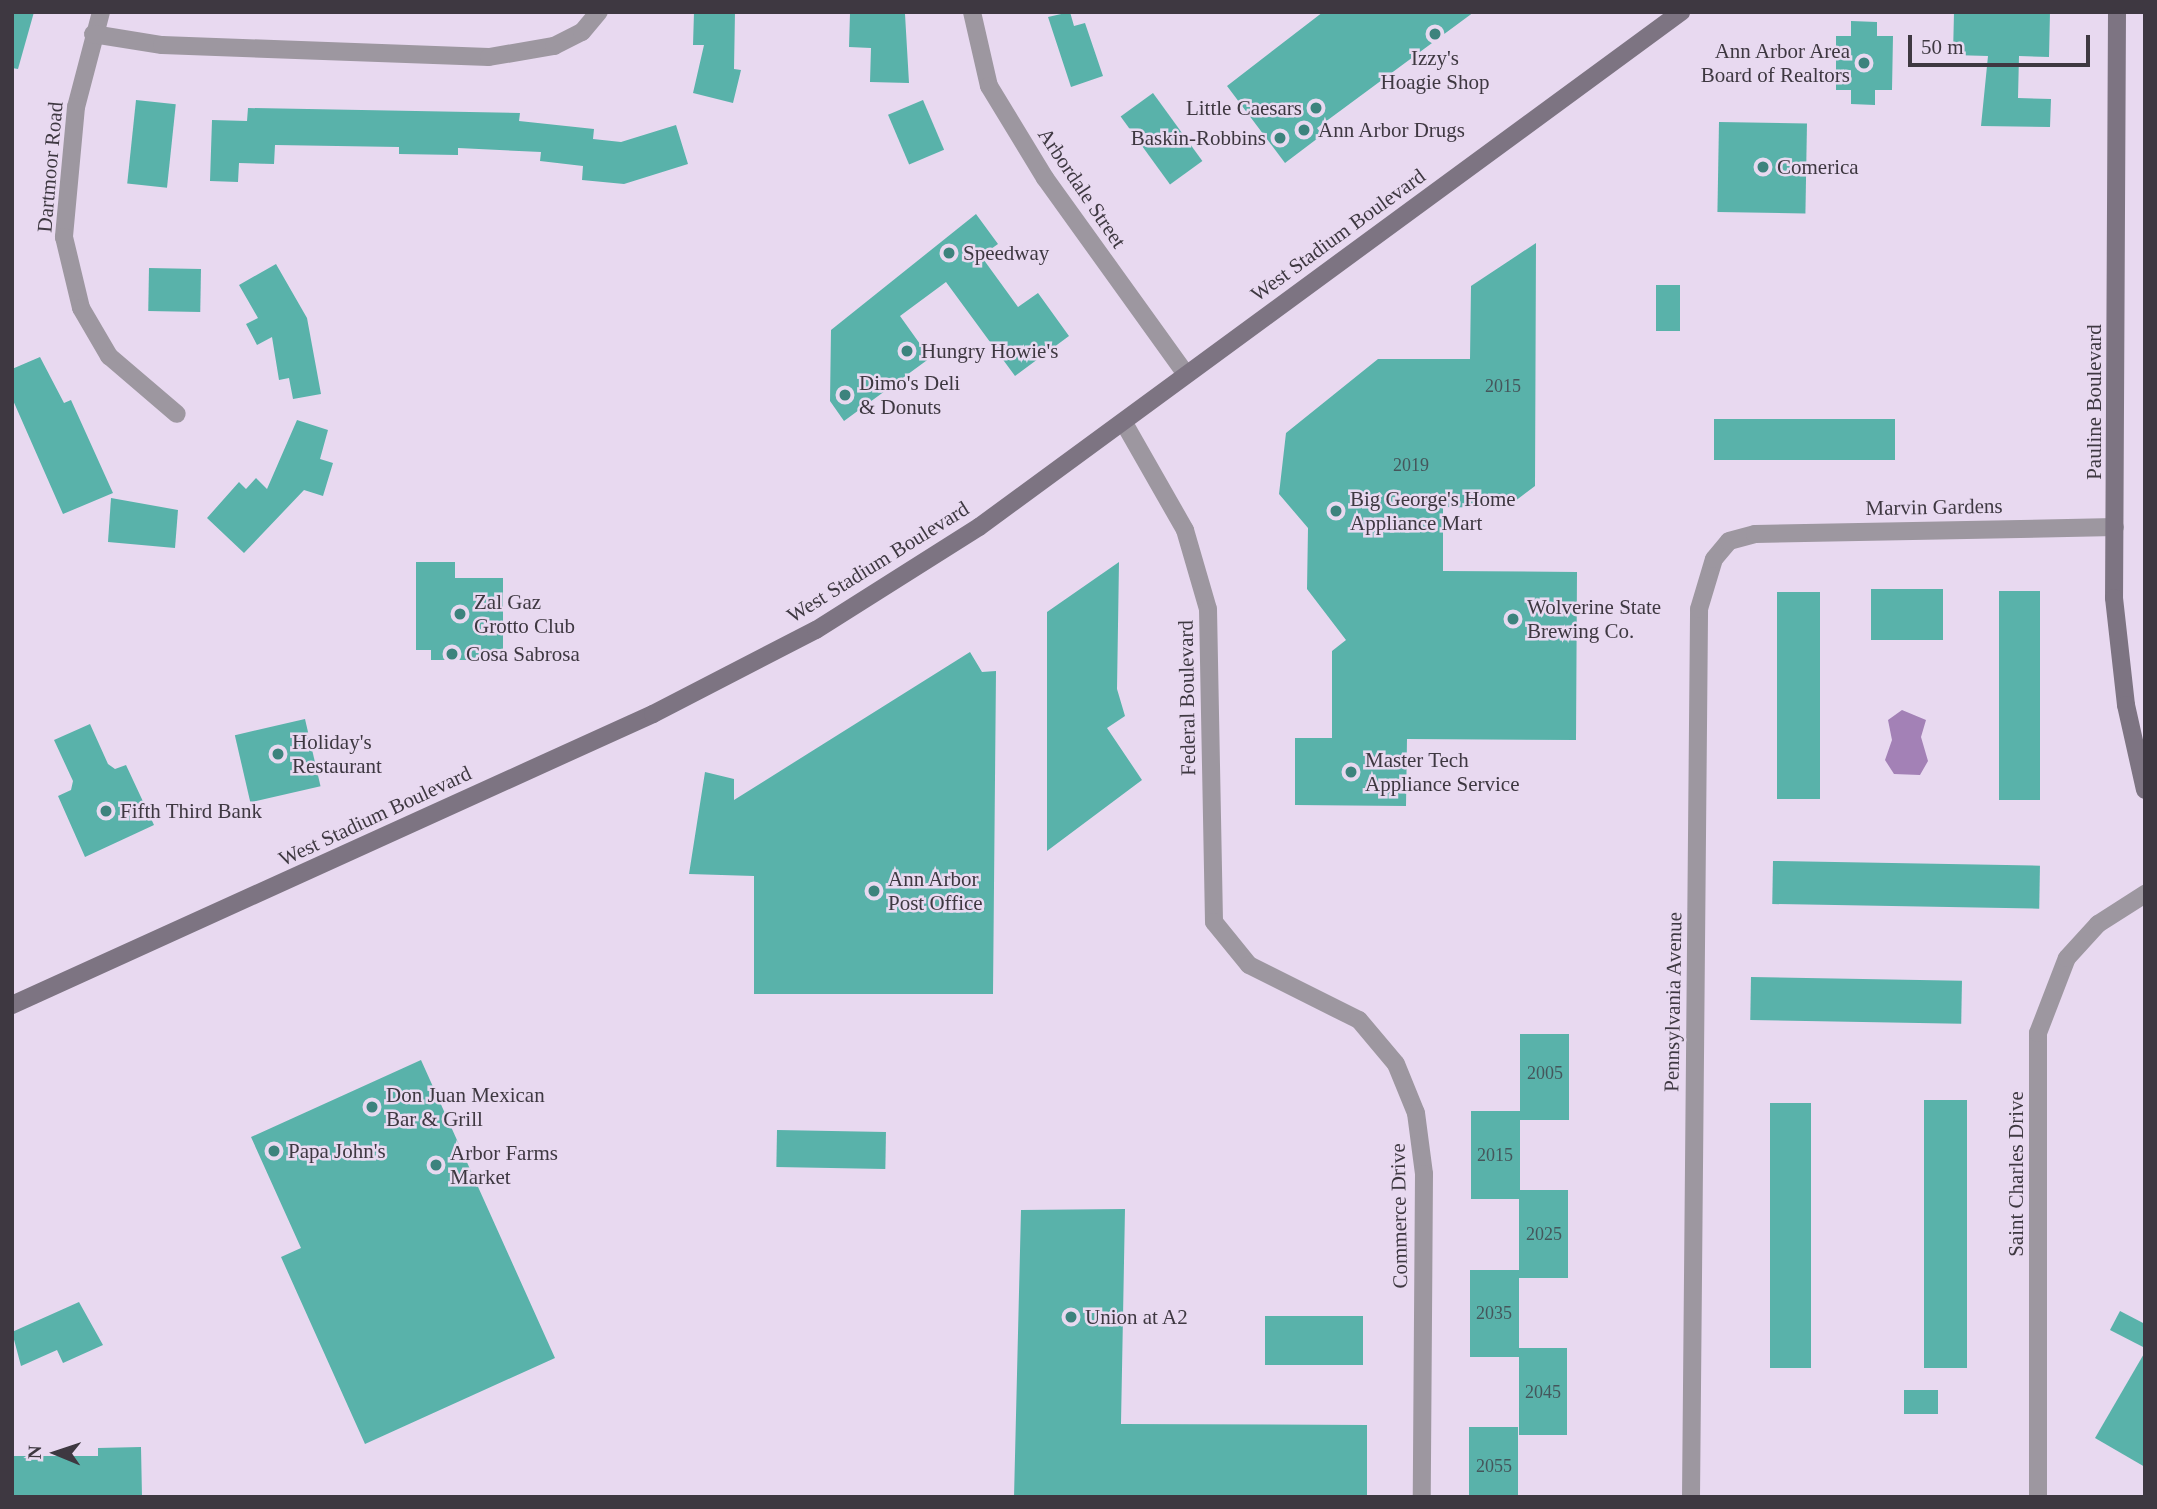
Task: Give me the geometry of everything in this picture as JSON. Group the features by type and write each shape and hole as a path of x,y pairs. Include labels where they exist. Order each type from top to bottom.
{"main road":[{"name":"West Stadium Boulevard","path":"12,1005 743,669 979,527 1681,12"},
{"name":"Pauline Boulevard","path":"2117,12 2115,527 2119,660 2145,790"}],"street":[{"name":"Dartmoor Road","path":"101,12 93,34 76,107 64,237 81,308 109,356 177,414"},
{"path":"93,34 162,45 489,57 554,46 582,32 599,12"},
{"name":"Arbordale Street","path":"972,12 989,86 1014,127 1186,374"},
{"name":"Federal Boulevard","path":"1124,423 1185,530 1200,572 1213,663 1210,902 1229,946"},
{"name":"Marvin Gardens","path":"1755,534 2115,527"},
{"name":"Pennsylvania Avenue","path":"1691,1497 1699,609 1714,559 1729,541 1755,534"},
{"name":"Saint Charles Drive","path":"2038,1497 2038,1033 2067,958 2098,924 2145,894"},
{"name":"Commerce Drive","path":"1229,946 1249,965 1359,1020 1383,1045 1408,1088 1424,1174 1422,1497"}],"shaded area":[{"path":"1902,710 1926,720 1921,737 1928,761 1920,775 1894,774 1885,760 1892,740 1888,720"}],"building":[{"path":"12,12 34,12 18,69 12,68"},
{"path":"694,12 735,12 734,69 741,70 733,103 693,93 704,45 693,45"},
{"path":"1070,12 1074,26 1085,23 1103,76 1071,87 1048,17"},
{"path":"1323,12 1474,12 1317,128 1322,135 1285,163 1227,86"},
{"path":"1954,12 2050,12 2049,57 2019,56 2018,98 2051,99 2050,127 1981,126 1988,56 1953,55"},
{"path":"850,13 905,14 909,83 870,82 871,48 849,47"},
{"name":"Ann Arbor Area Board of Realtors","path":"1851,21 1877,22 1877,36 1893,36 1892,90 1875,90 1875,105 1851,104 1851,90 1836,90 1836,36 1851,36"},
{"path":"1153,93 1202,161 1170,184 1121,117"},
{"path":"136,100 176,104 167,188 127,184"},
{"path":"923,100 944,150 909,165 888,115"},
{"path":"248,108 520,113 519,121 594,129 593,139 621,142 676,125 688,164 624,184 582,180 583,166 540,161 541,152 458,148 458,155 399,154 399,147 275,145 274,164 239,163 238,182 210,181 212,120 247,121"},
{"name":"Comerica","path":"1719,122 1807,124 1805,214 1717,212"},
{"path":"976,214 998,244 981,256 1018,307 1038,293 1069,336 1015,376 946,282 900,316 930,358 844,421 830,401 831,330"},
{"path":"1536,243 1535,486 1506,508 1443,507 1443,571 1577,572 1576,740 1407,739 1406,806 1295,805 1295,738 1332,738 1332,651 1346,640 1307,589 1308,528 1279,494 1286,433 1378,359 1470,359 1471,286"},
{"path":"276,264 307,318 321,394 293,399 289,378 279,380 272,337 257,345 246,324 258,318 239,285"},
{"path":"149,268 201,269 200,312 148,311"},
{"path":"1656,285 1680,285 1680,331 1656,331"},
{"path":"40,357 64,403 71,400 113,493 63,514 12,398 12,369"},
{"path":"1714,419 1895,419 1895,460 1714,460"},
{"path":"297,420 328,430 320,459 333,463 323,496 304,490 244,553 207,518 239,482 246,489 256,478 267,489"},
{"path":"111,498 178,510 175,548 108,542"},
{"name":"Zal Gaz Grotto Club","path":"416,562 455,562 455,578 503,578 503,651 492,651 492,660 431,660 431,650 416,650"},
{"path":"1119,562 1117,689 1125,716 1107,728 1142,780 1047,851 1047,612"},
{"path":"1871,589 1943,589 1943,640 1871,640"},
{"path":"1999,591 2040,591 2040,800 1999,800"},
{"path":"1777,592 1820,592 1820,799 1777,799"},
{"name":"Ann Arbor Post Office","path":"970,652 982,672 996,671 993,994 754,994 754,876 689,874 705,772 734,779 734,800"},
{"name":"Holiday's Restaurant","path":"305,719 321,786 250,802 235,735"},
{"name":"Fifth Third Bank","path":"90,724 108,764 115,769 126,765 154,825 85,857 58,796 71,790 73,781 54,740"},
{"path":"1773,861 2040,866 2039,909 1772,904"},
{"path":"1751,977 1962,981 1961,1024 1750,1020"},
{"path":"1520,1034 1569,1034 1569,1120 1520,1120 1520,1190 1568,1190 1568,1278 1519,1278 1519,1199 1471,1199 1471,1111 1520,1111"},
{"path":"421,1060 555,1358 365,1444 281,1257 301,1248 251,1137"},
{"path":"1924,1100 1967,1100 1967,1368 1924,1368"},
{"path":"1770,1103 1811,1103 1811,1368 1770,1368"},
{"path":"777,1130 886,1132 885,1169 776,1167"},
{"name":"Union at A2","path":"1125,1209 1121,1424 1367,1425 1367,1497 1014,1497 1021,1210"},
{"path":"1470,1270 1519,1270 1519,1357 1470,1357"},
{"path":"79,1302 103,1345 63,1363 57,1350 21,1366 12,1332"},
{"path":"2120,1311 2145,1324 2145,1348 2110,1330"},
{"path":"1265,1316 1363,1316 1363,1365 1265,1365"},
{"path":"1519,1348 1567,1348 1567,1435 1519,1435"},
{"path":"2145,1352 2145,1467 2095,1438"},
{"path":"1904,1390 1938,1390 1938,1414 1904,1414"},
{"path":"1469,1427 1518,1427 1518,1497 1469,1497"},
{"path":"141,1447 142,1497 12,1497 12,1456 98,1456 98,1448"}],"place":[{"name":"Izzy's Hoagie Shop","path":"1435,34"},
{"name":"Ann Arbor Area Board of Realtors","path":"1864,63"},
{"name":"Little Caesars","path":"1316,108"},
{"name":"Ann Arbor Drugs","path":"1304,130"},
{"name":"Baskin-Robbins","path":"1280,138"},
{"name":"Comerica","path":"1763,167"},
{"name":"Speedway","path":"949,253"},
{"name":"Hungry Howie's","path":"907,351"},
{"name":"Dimo's Deli & Donuts","path":"845,395"},
{"name":"Big George's Home Appliance Mart","path":"1336,511"},
{"name":"Zal Gaz Grotto Club","path":"460,614"},
{"name":"Wolverine State Brewing Co.","path":"1513,619"},
{"name":"Cosa Sabrosa","path":"452,654"},
{"name":"Holiday's Restaurant","path":"278,754"},
{"name":"Master Tech Appliance Service","path":"1351,772"},
{"name":"Fifth Third Bank","path":"106,811"},
{"name":"Ann Arbor Post Office","path":"874,891"},
{"name":"Don Juan Mexican Bar & Grill","path":"372,1107"},
{"name":"Papa John's","path":"274,1151"},
{"name":"Arbor Farms Market","path":"436,1165"},
{"name":"Union at A2","path":"1071,1317"}]}
